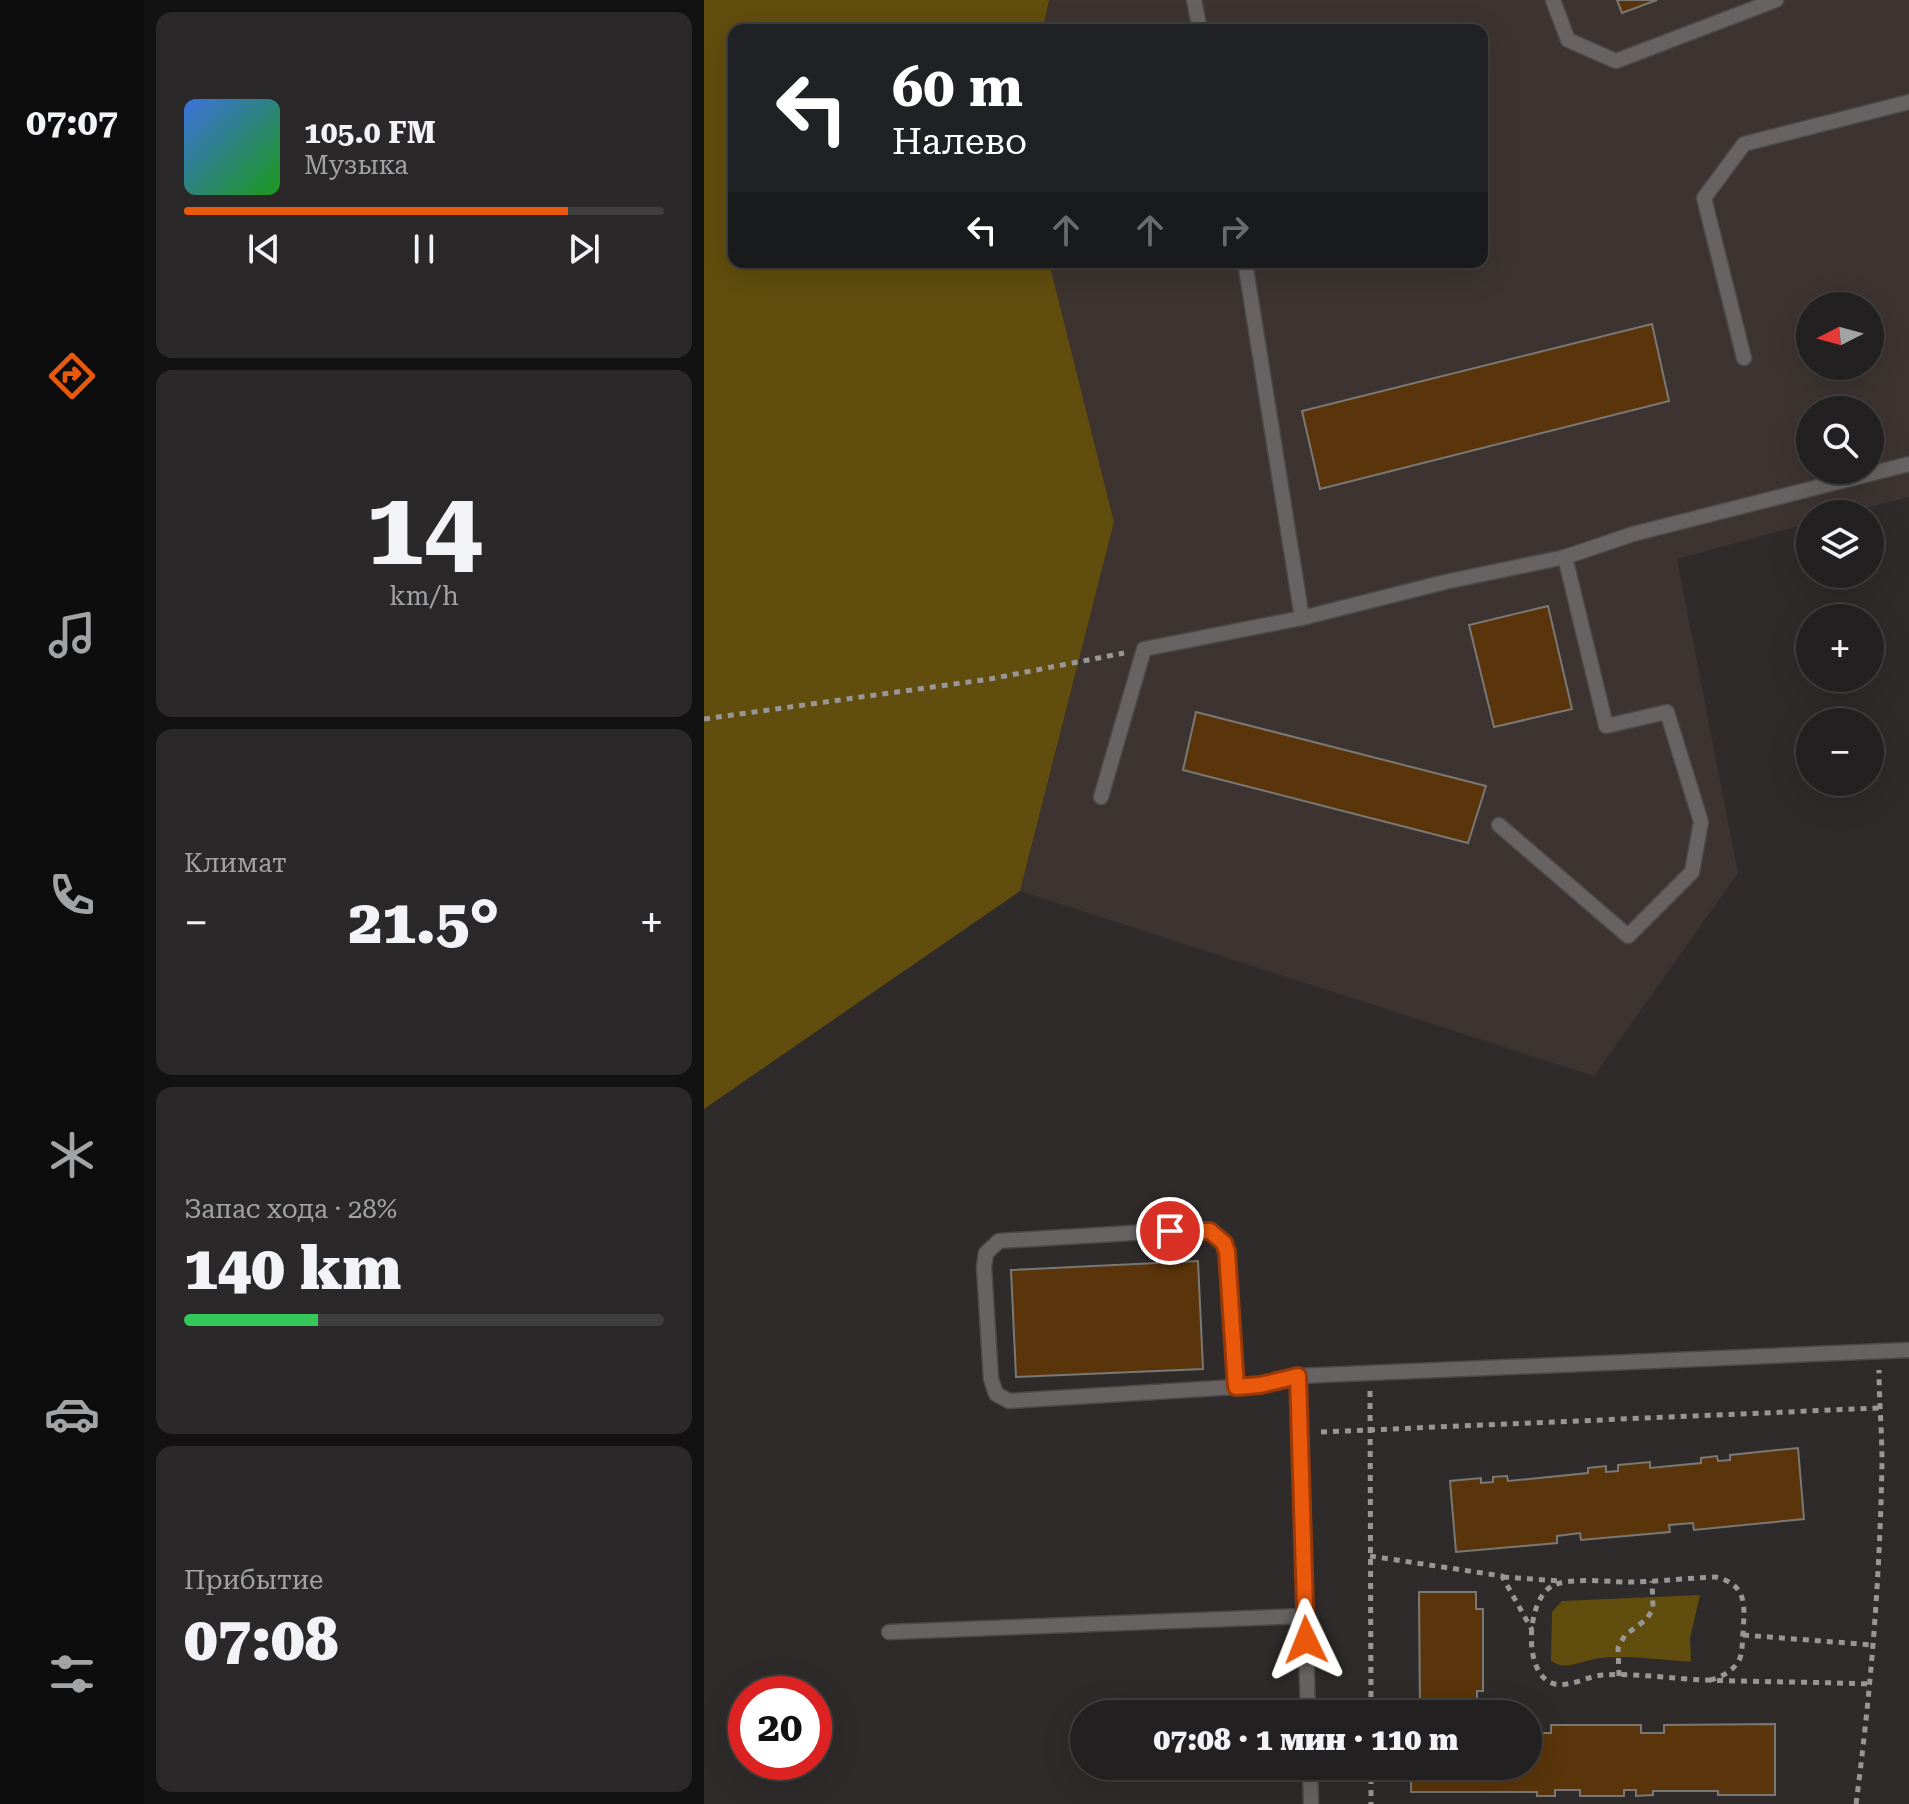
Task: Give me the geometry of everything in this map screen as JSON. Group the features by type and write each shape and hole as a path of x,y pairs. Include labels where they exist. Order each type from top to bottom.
{"lane":[{"path":"1194,0 1199,24"},
{"path":"1553,0 1568,40 1616,61 1776,0"},
{"path":"1744,358 1704,198 1744,144 1909,102"},
{"path":"1246,268 1302,618"},
{"path":"1101,797 1144,649 1302,618 1445,582 1565,557 1633,534 1909,464"},
{"path":"1499,825 1628,936 1692,872 1701,822 1667,712 1606,726 1565,557"},
{"path":"1236,1387 1227,1252 1224,1243 1210,1231 1198,1229 999,1241 986,1253 984,1267 992,1387 1001,1398 1009,1401 1236,1387 1260,1385 1298,1376 1909,1350"},
{"path":"1298,1376 1308,1700"},
{"path":"889,1632 1305,1616"},
{"path":"1310,1780 1311,1804"}],"path":[{"path":"704,719 990,679 1144,649"},
{"path":"1856,1804 1873,1645 1881,1474 1879,1351"},
{"path":"1370,1373 1371,1700"},
{"path":"1300,1433 1879,1408"},
{"path":"1370,1556 1502,1576 1566,1582 1726,1579 1743,1599 1741,1656 1727,1673 1710,1680"},
{"path":"1502,1576 1533,1631"},
{"path":"1619,1676 1618,1648 1625,1635 1647,1619 1653,1608 1652,1581"},
{"path":"1566,1582 1553,1585 1542,1594 1535,1606 1534,1666 1546,1680 1563,1684 1602,1675 1871,1684"},
{"path":"1743,1635 1873,1645"},
{"path":"1371,1780 1371,1804"}],"shaded area":[{"path":"704,0 1049,0 1044,24 728,24 728,268 1050,268 1114,522 1020,891 704,1109"},
{"path":"1049,0 1909,0 1909,497 1884,504 1884,500 1796,500 1796,527 1677,559 1738,873 1594,1076 1020,891 1114,522 1050,268 1488,268 1488,24 1044,24"},
{"path":"1700,1595 1690,1638 1691,1662 1611,1657 1562,1665 1551,1660 1552,1612 1562,1601"}],"building":[{"path":"1617,0 1657,0 1622,13"},
{"path":"1652,324 1669,401 1320,489 1302,411"},
{"path":"1548,606 1572,709 1494,727 1469,625"},
{"path":"1196,712 1486,786 1468,843 1183,770"},
{"path":"1198,1261 1203,1369 1016,1377 1011,1270"},
{"path":"1798,1448 1804,1519 1694,1530 1693,1523 1669,1525 1670,1532 1581,1540 1580,1533 1557,1536 1557,1543 1456,1552 1450,1481 1481,1478 1481,1483 1493,1482 1493,1477 1507,1476 1508,1481 1588,1473 1588,1468 1606,1466 1606,1472 1618,1471 1618,1465 1650,1462 1650,1468 1701,1463 1701,1458 1717,1456 1718,1461 1730,1460 1730,1455"},
{"path":"1419,1592 1476,1592 1476,1609 1483,1609 1483,1691 1477,1691 1477,1700 1420,1700"},
{"path":"1775,1724 1775,1795 1653,1791 1653,1795 1636,1796 1636,1790 1624,1790 1624,1796 1580,1796 1580,1790 1555,1790 1555,1796 1537,1796 1537,1792 1411,1792 1411,1780 1542,1780 1542,1733 1551,1733 1551,1725 1641,1725 1641,1733 1664,1733 1664,1725"}],"route":[{"path":"1170,1231 1210,1231 1224,1243 1236,1387 1298,1376 1306,1640"}]}
